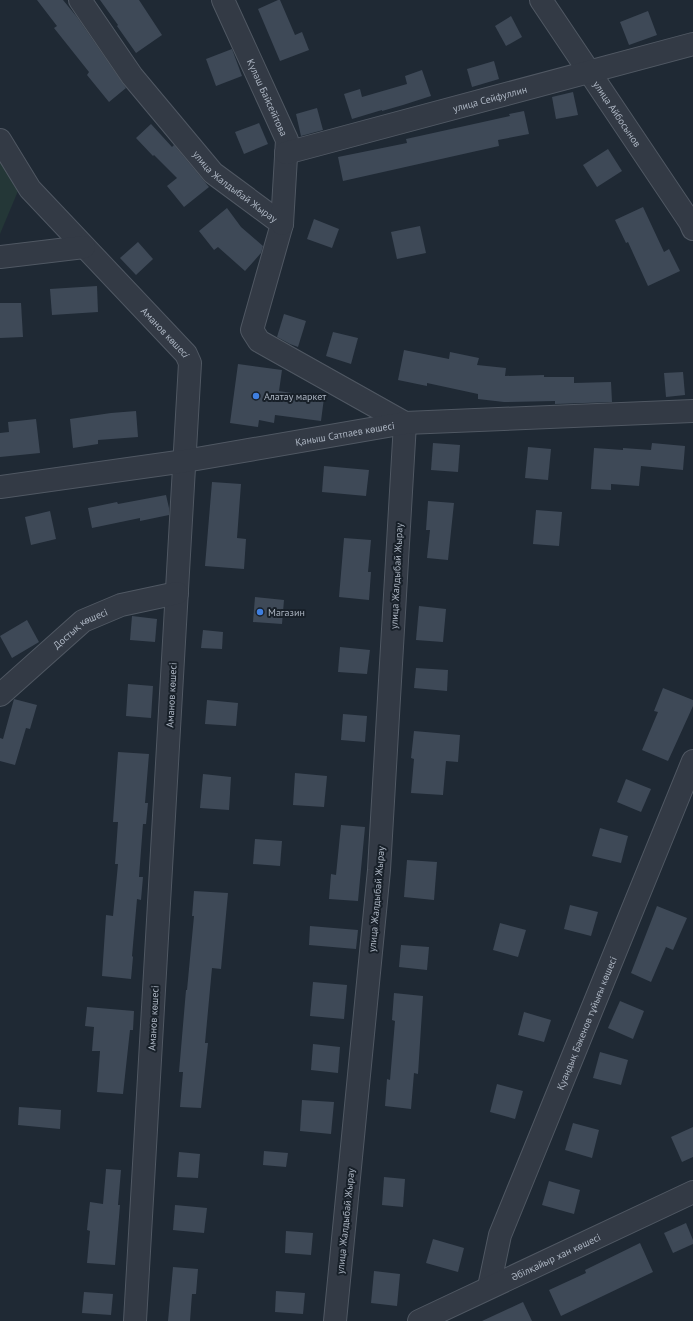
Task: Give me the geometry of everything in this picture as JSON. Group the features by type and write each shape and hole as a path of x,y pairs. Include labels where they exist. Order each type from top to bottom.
{"street":[{"name":"улица Жалдыбай Жырау","path":"80,0 132,76 213,173 282,224 252,330 259,341 405,423 379,870 335,1321"},
{"name":"Күләш Байсейітова","path":"223,0 287,140 282,224"},
{"name":"улица Айбосынов","path":"541,0 690,222 693,229"},
{"name":"улица Сейфуллин","path":"286,153 693,44"},
{"name":"Аманов көшесі","path":"0,140 30,189 186,354 190,363 135,1321"},
{"path":"0,257 84,247"},
{"name":"Қаныш Сатпаев көшесі","path":"0,486 185,461 405,423 693,411"},
{"name":"Достық көшесі","path":"0,695 83,621 121,605 177,593"},
{"name":"Қуандық Бәкенов тұйығы көшесі","path":"489,1287 500,1235 693,761"},
{"name":"Әбілқайыр хан көшесі","path":"419,1321 693,1192"}],"shaded area":[{"path":"0,157 18,191 0,234"}],"building":[{"path":"37,0 63,0 77,17 126,88 109,102 87,75 89,72 54,28 57,26"},
{"path":"100,0 139,0 162,35 136,53"},
{"path":"280,0 295,35 302,32 309,50 280,61 258,9"},
{"path":"648,11 657,35 629,45 620,22"},
{"path":"511,16 522,37 506,46 495,26"},
{"path":"232,49 242,76 216,86 206,59"},
{"path":"494,61 499,79 472,87 467,69"},
{"path":"422,70 431,96 352,119 344,94 360,89 362,97 407,84 405,76"},
{"path":"573,92 578,115 556,119 552,97"},
{"path":"317,108 323,130 301,136 296,114"},
{"path":"524,111 529,134 498,140 499,146 343,181 338,157 407,143 406,139 510,116 509,114"},
{"path":"259,123 268,144 244,154 235,132"},
{"path":"151,124 172,147 174,145 209,187 184,207 167,186 177,178 136,138"},
{"path":"608,149 622,171 597,187 583,165"},
{"path":"643,207 664,252 669,249 680,271 648,286 628,242 626,243 615,220"},
{"path":"227,208 241,227 263,246 261,253 245,271 218,247 214,250 199,231"},
{"path":"314,219 339,229 332,248 307,239"},
{"path":"420,226 426,253 397,259 391,232"},
{"path":"138,242 153,259 136,275 120,258"},
{"path":"97,286 98,312 52,315 50,289"},
{"path":"0,303 21,303 23,337 0,338"},
{"path":"284,314 306,321 298,347 277,337"},
{"path":"333,332 358,338 351,364 326,356"},
{"path":"404,350 449,359 450,352 479,358 477,365 506,368 505,376 544,375 544,377 574,377 574,383 611,382 612,402 555,404 555,401 504,402 478,399 478,394 427,383 427,386 398,380"},
{"path":"238,364 282,370 279,391 324,398 321,421 275,415 274,423 259,420 258,427 230,423"},
{"path":"683,372 685,395 666,397 664,373"},
{"path":"136,411 138,437 98,440 98,444 73,448 70,419"},
{"path":"36,419 40,453 0,457 0,433 9,432 8,422"},
{"path":"433,443 460,445 458,472 431,470"},
{"path":"652,443 685,446 683,470 641,466 639,486 611,484 611,490 591,489 594,448 651,450"},
{"path":"528,447 551,449 548,480 525,478"},
{"path":"324,466 369,470 366,496 322,492"},
{"path":"212,482 241,484 237,538 246,539 244,569 205,566"},
{"path":"166,495 169,515 140,521 140,518 92,528 88,508"},
{"path":"428,501 454,503 448,560 427,558 430,530 426,530"},
{"path":"536,510 562,512 559,546 533,544"},
{"path":"50,511 56,539 31,545 25,517"},
{"path":"344,538 371,540 368,572 371,572 369,600 339,597"},
{"path":"255,597 284,600 282,624 253,622"},
{"path":"419,606 446,609 443,642 416,640"},
{"path":"132,616 157,619 155,642 130,640"},
{"path":"27,620 39,642 12,658 0,636"},
{"path":"203,630 223,632 222,649 201,648"},
{"path":"340,647 370,650 367,674 338,672"},
{"path":"416,668 448,670 447,691 414,688"},
{"path":"128,684 153,686 151,718 126,716"},
{"path":"663,688 693,700 693,706 668,761 642,750 658,712 654,711"},
{"path":"14,699 37,705 30,729 26,728 15,765 0,761 0,738 3,739"},
{"path":"207,700 238,703 236,726 205,724"},
{"path":"343,714 367,716 365,742 341,740"},
{"path":"414,731 460,735 458,762 446,761 443,795 411,793 414,759 411,758"},
{"path":"118,752 149,754 145,803 148,803 146,824 143,824 139,877 143,877 141,900 137,899 131,979 102,976 106,915 113,916 118,864 115,864 118,822 113,822"},
{"path":"295,773 327,776 324,807 293,805"},
{"path":"203,774 231,777 229,810 200,808"},
{"path":"626,779 651,789 641,812 617,802"},
{"path":"341,825 365,827 358,901 329,899 331,874 336,875"},
{"path":"600,828 628,836 621,863 592,856"},
{"path":"255,839 282,841 280,866 253,864"},
{"path":"407,860 437,862 434,900 404,897"},
{"path":"194,891 228,893 221,969 212,968 205,1043 208,1043 201,1108 180,1107 183,1072 179,1072 194,916 192,916"},
{"path":"570,905 598,912 591,936 564,929"},
{"path":"657,906 687,918 673,950 666,947 651,982 631,973"},
{"path":"500,923 526,930 518,957 493,950"},
{"path":"310,926 358,930 356,949 309,945"},
{"path":"401,945 429,947 427,970 399,967"},
{"path":"313,982 347,985 344,1019 310,1016"},
{"path":"394,993 423,996 418,1074 414,1073 411,1109 385,1106 387,1079 390,1080 395,1021 392,1020"},
{"path":"620,1001 644,1011 633,1039 608,1028"},
{"path":"87,1007 134,1011 133,1030 130,1030 123,1094 97,1092 100,1051 92,1051 94,1027 85,1026"},
{"path":"524,1012 551,1020 544,1042 518,1035"},
{"path":"313,1044 340,1047 338,1073 311,1070"},
{"path":"600,1052 628,1060 621,1085 593,1078"},
{"path":"497,1084 523,1091 515,1119 490,1112"},
{"path":"302,1100 334,1102 331,1134 300,1131"},
{"path":"19,1107 61,1110 60,1129 18,1125"},
{"path":"573,1123 599,1130 592,1158 565,1150"},
{"path":"693,1127 693,1157 682,1162 671,1137"},
{"path":"264,1151 288,1153 286,1167 263,1165"},
{"path":"179,1152 200,1154 198,1178 177,1177"},
{"path":"106,1169 121,1170 118,1205 120,1205 115,1265 87,1263 90,1231 87,1230 90,1202 103,1204"},
{"path":"384,1177 405,1179 403,1207 382,1205"},
{"path":"549,1181 580,1190 574,1214 542,1205"},
{"path":"175,1205 207,1208 204,1233 173,1230"},
{"path":"686,1223 693,1240 693,1244 673,1253 664,1233"},
{"path":"286,1231 313,1233 311,1255 285,1253"},
{"path":"433,1239 464,1248 458,1272 426,1263"},
{"path":"640,1243 653,1272 561,1316 549,1290 586,1273 585,1270"},
{"path":"173,1267 198,1269 196,1294 192,1294 190,1321 168,1321"},
{"path":"374,1271 400,1274 397,1306 371,1303"},
{"path":"276,1291 305,1293 303,1314 275,1312"},
{"path":"84,1292 113,1294 111,1315 82,1313"},
{"path":"523,1302 532,1321 482,1321"}],"place":[{"name":"Алатау маркет","path":"256,396"},
{"name":"Магазин","path":"260,612"}]}
